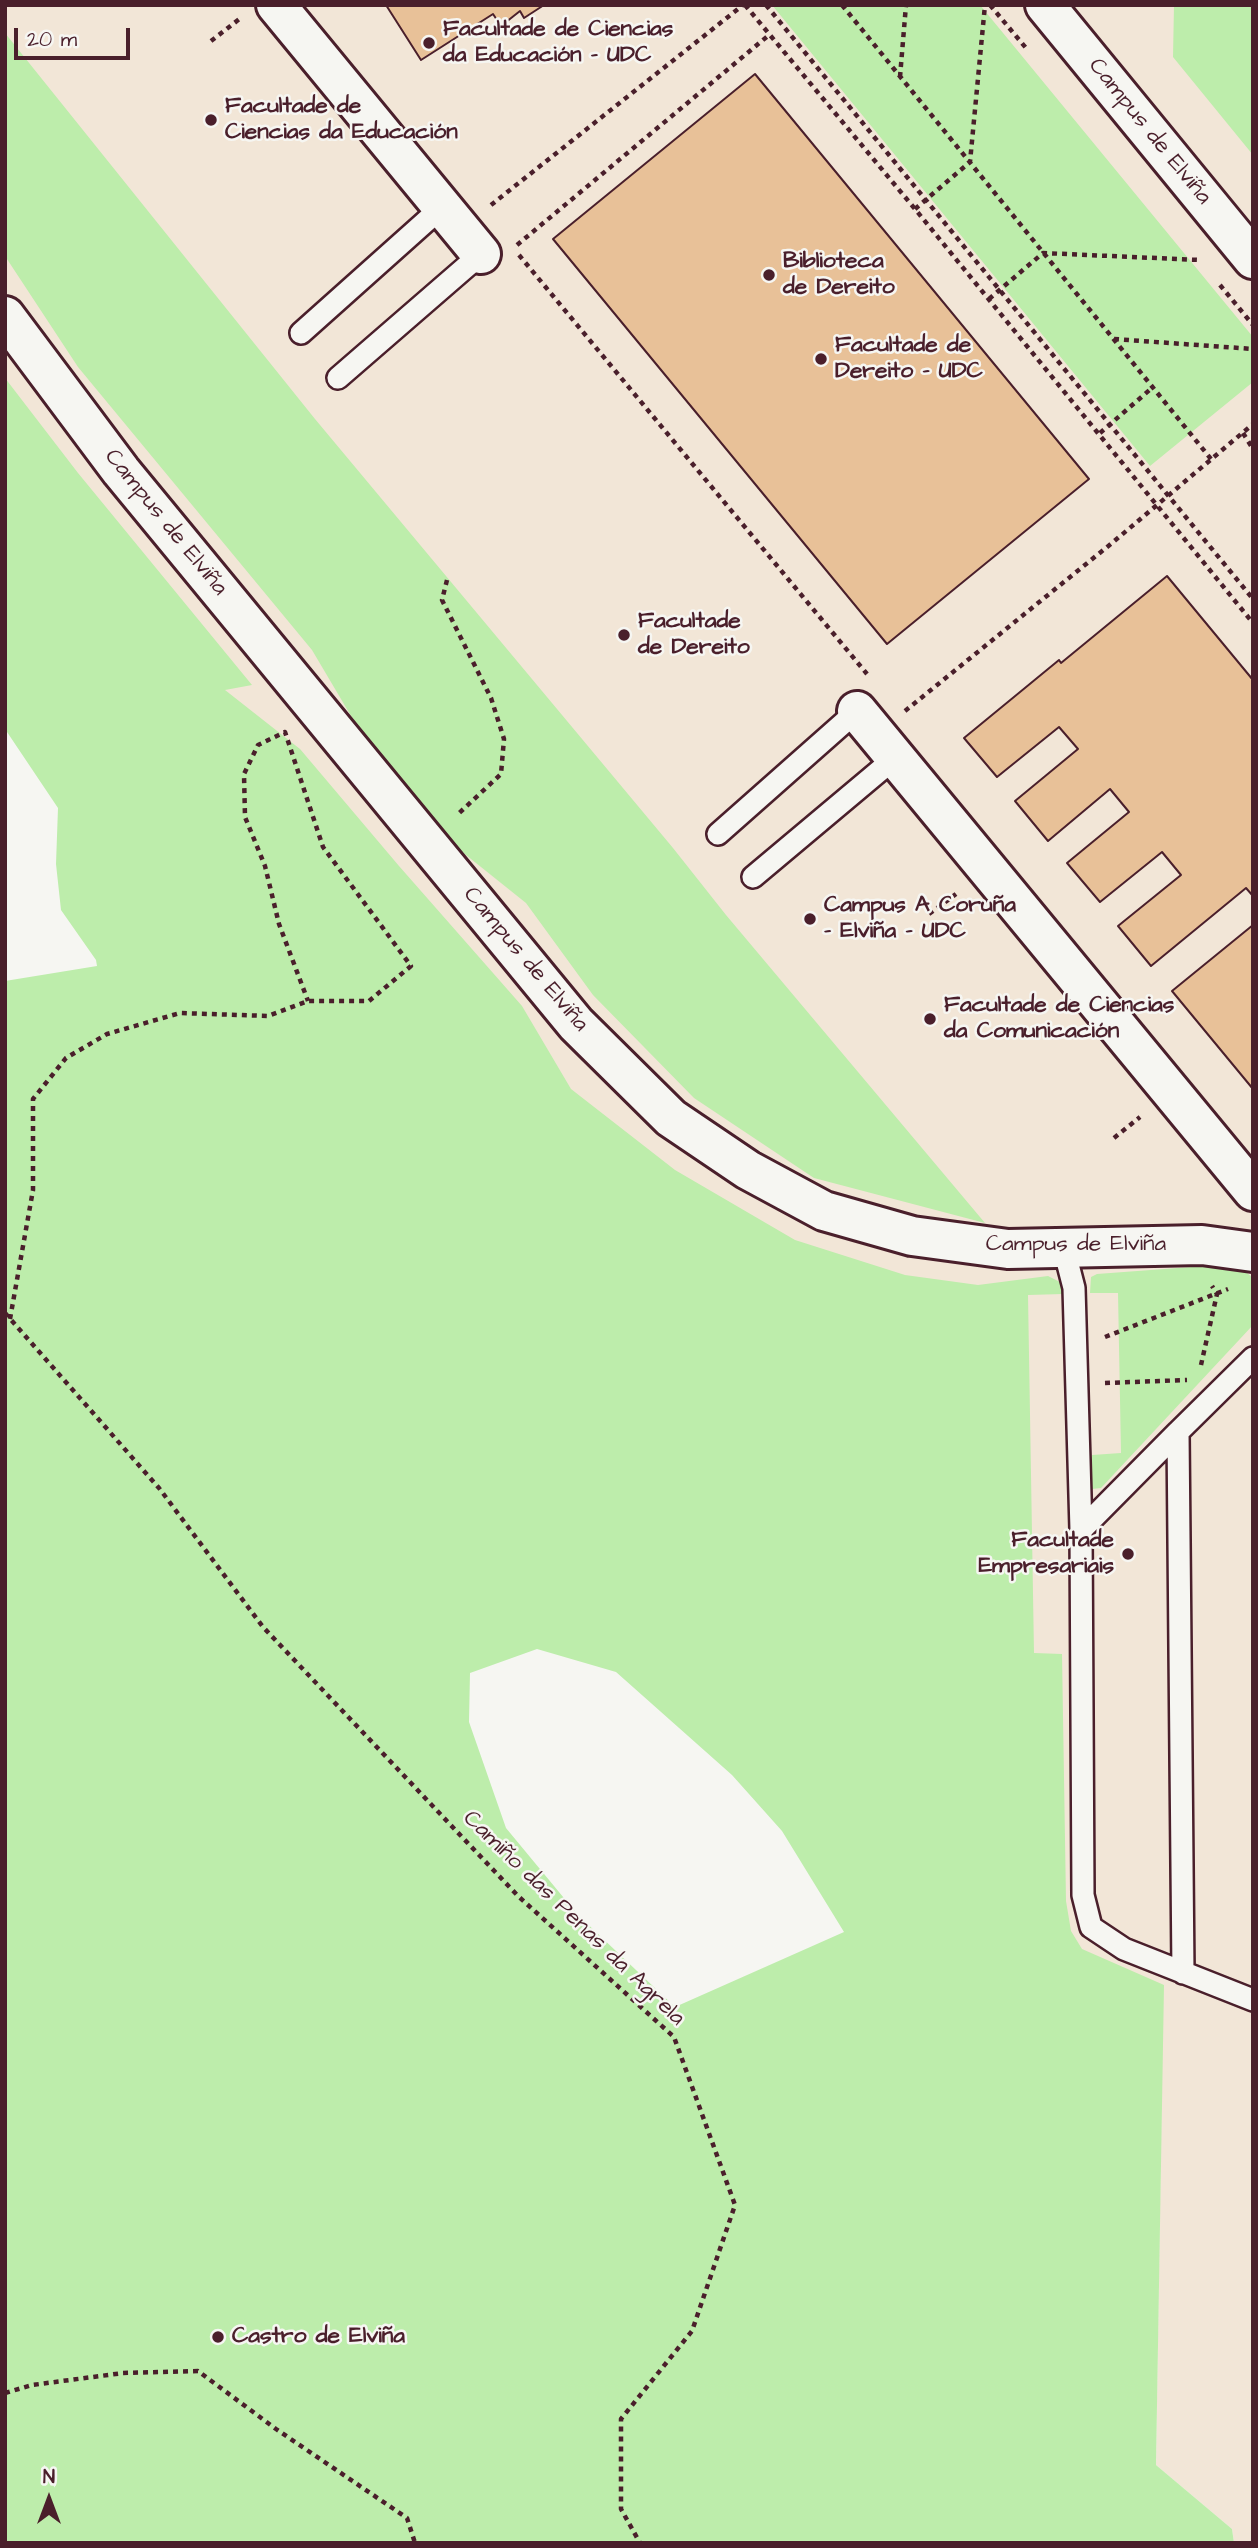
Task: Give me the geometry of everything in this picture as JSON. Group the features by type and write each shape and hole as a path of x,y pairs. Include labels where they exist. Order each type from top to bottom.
{"street":[{"name":"Campus de Elviña","path":"1045,5 1253,259"},
{"path":"262,9 442,207 481,254"},
{"name":"Campus de Elviña","path":"5,316 121,471 576,1024 671,1118 748,1170 824,1211 912,1236 1008,1249 1202,1245 1253,1252"},
{"path":"866,697 896,757 1253,1192"}],"lane":[{"path":"301,333 442,207"},
{"path":"338,378 481,254"},
{"path":"718,834 866,697"},
{"path":"753,877 896,757"},
{"path":"1064,1249 1074,1288 1081,1530 1083,1895 1091,1927 1125,1949 1253,2000"},
{"path":"1081,1530 1253,1358"},
{"path":"1178,1432 1183,1973"}],"path":[{"path":"487,209 744,5 1100,433 1156,506 1253,623"},
{"path":"766,5 1253,599"},
{"path":"842,5 1212,459"},
{"path":"900,77 906,5"},
{"path":"915,209 970,162 985,5"},
{"path":"211,41 262,9"},
{"path":"769,35 513,248 866,697"},
{"path":"989,299 1043,253 1200,260"},
{"path":"1114,339 1253,349"},
{"path":"1100,433 1153,387"},
{"path":"901,715 1253,425"},
{"path":"1243,433 1253,449"},
{"path":"426,842 501,774 504,739 491,698 443,600 447,580"},
{"path":"10,1320 33,1191 33,1099 66,1058 107,1034 180,1013 268,1016 308,1001 369,1001 411,966 323,847 285,732 258,745 244,774 245,817 265,866 279,924 308,1001"},
{"path":"1186,1246 1217,1294 1198,1379 1199,1411"},
{"path":"1076,1350 1237,1286"},
{"name":"Camiño das Penas da Agrela","path":"5,1313 159,1488 263,1627 518,1896 674,2037 735,2205 692,2331 621,2419 621,2509 640,2543"},
{"path":"1076,1384 1198,1379"},
{"path":"5,2393 32,2385 123,2373 198,2371 275,2429 407,2518 415,2543"}],"shaded area":[{"name":"Campus A Coruña - Elviña - UDC","path":"5,5 1253,5 1253,2543 1234,2543 1232,2529 1156,2465 1162,2073 5,453"}],"green space":[{"path":"772,5 980,5 1253,337 1253,382 1150,466"},
{"path":"1174,5 1253,5 1253,155 1173,57"},
{"path":"5,33 315,419 985,1223 814,1178 694,1098 593,995 526,903 441,835 367,743 312,650 78,367 5,256"},
{"path":"5,378 78,473 252,685 225,690 300,749 522,1006 571,1089 675,1170 795,1240 905,1275 978,1285 1048,1276 1060,1282 1063,1294 1028,1295 1034,1653 1062,1654 1066,1901 1071,1931 1082,1949 1164,1985 1156,2465 1232,2529 1234,2543 5,2543 5,981 97,966 96,960 61,910 56,864 58,808 5,729","holes":["537,1649 616,1672 732,1775 782,1831 844,1932 675,2007 578,1915 506,1828 469,1722 470,1673"]},
{"path":"1218,1265 1239,1266 1253,1278 1253,1325 1101,1488 1092,1489 1092,1455 1121,1453 1118,1293 1090,1293 1091,1277 1097,1274"}],"building":[{"name":"Facultade de Ciencias da Educación - UDC","path":"386,5 544,5 524,18 520,11 501,26 493,14 421,60"},
{"name":"Facultade de Dereito - UDC","path":"755,74 1089,479 887,644 553,239"},
{"path":"1167,576 1253,680 1253,896 1246,888 1151,966 1118,926 1181,875 1162,852 1100,902 1067,863 1129,812 1110,789 1048,841 1015,801 1078,749 1059,727 997,777 964,738"},
{"path":"1253,925 1253,1089 1172,991"}],"place":[{"name":"Facultade de Ciencias da Educación - UDC","path":"429,43"},
{"name":"Facultade de Ciencias da Educación","path":"211,120"},
{"name":"Biblioteca de Dereito","path":"769,275"},
{"name":"Facultade de Dereito - UDC","path":"821,359"},
{"name":"Facultade de Dereito","path":"624,635"},
{"name":"Campus A Coruña - Elviña - UDC","path":"810,919"},
{"name":"Facultade de Ciencias da Comunicación","path":"930,1019"},
{"name":"Facultade Empresariais","path":"1128,1554"},
{"name":"Castro de Elviña","path":"218,2337"}]}
